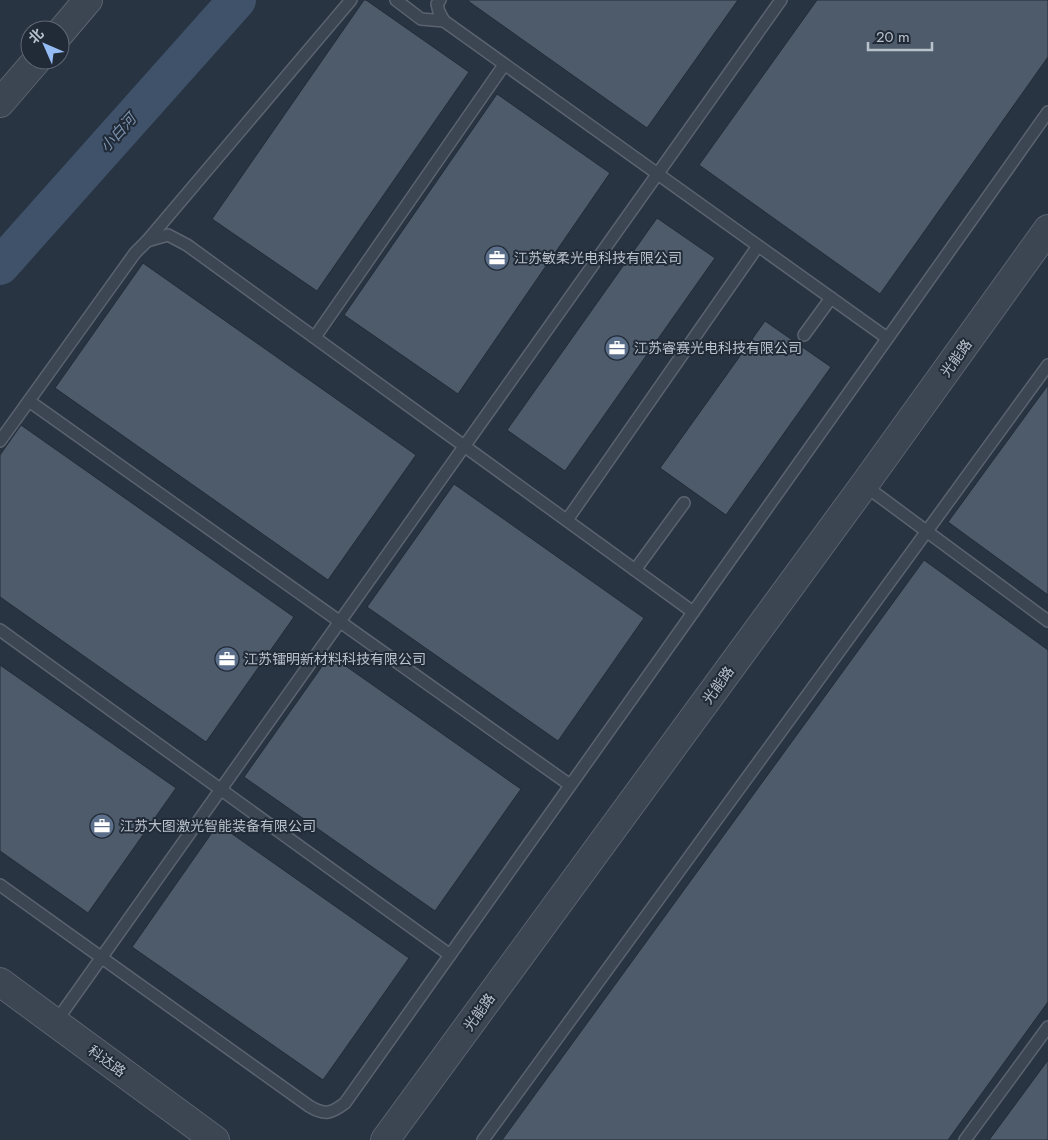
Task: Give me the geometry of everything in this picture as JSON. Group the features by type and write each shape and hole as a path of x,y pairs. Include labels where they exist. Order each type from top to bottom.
{"street":[{"path":"70,21 88,0"},
{"path":"0,103 28,70"},
{"name":"光能路","path":"386,1140 864,485 1048,229"},
{"name":"科达路","path":"0,982 215,1140"}],"lane":[{"path":"0,441 135,253 350,0"},
{"path":"396,0 421,18 444,21"},
{"path":"440,0 437,4 444,21 887,338"},
{"path":"55,1023 780,0"},
{"path":"315,337 504,65"},
{"path":"0,885 318,1112 331,1112 345,1102 1048,112"},
{"path":"147,241 168,235 188,245 692,612"},
{"path":"566,520 758,246"},
{"path":"804,335 831,298"},
{"path":"483,1140 1048,365"},
{"path":"29,401 570,785"},
{"path":"864,485 1048,621"},
{"path":"635,570 684,503"},
{"path":"0,630 450,955"},
{"path":"965,1140 1048,1027"}],"building":[{"path":"364,0 469,72 317,291 212,219"},
{"path":"468,0 738,0 647,128"},
{"path":"817,0 1048,0 1048,57 880,294 699,165"},
{"path":"497,94 610,173 458,394 344,315"},
{"path":"657,218 715,258 565,471 507,430"},
{"path":"143,263 416,455 328,580 55,388"},
{"path":"765,321 831,367 726,515 660,468"},
{"path":"1048,385 1048,595 948,522"},
{"path":"21,425 294,617 206,742 0,597 0,455"},
{"path":"454,484 644,618 558,741 367,607"},
{"path":"924,560 1048,650 1048,1002 948,1140 502,1140"},
{"path":"330,655 521,789 435,911 244,777"},
{"path":"0,665 176,788 88,913 0,851"},
{"path":"218,824 409,958 323,1080 132,947"},
{"path":"1048,1060 1048,1140 989,1140"}],"waterway":[{"name":"小白河","path":"0,266 237,0"}],"place":[{"name":"江苏敏柔光电科技有限公司","path":"497,258"},
{"name":"江苏睿赛光电科技有限公司","path":"617,348"},
{"name":"江苏镭明新材料科技有限公司","path":"227,659"},
{"name":"江苏大图激光智能装备有限公司","path":"102,826"}]}
